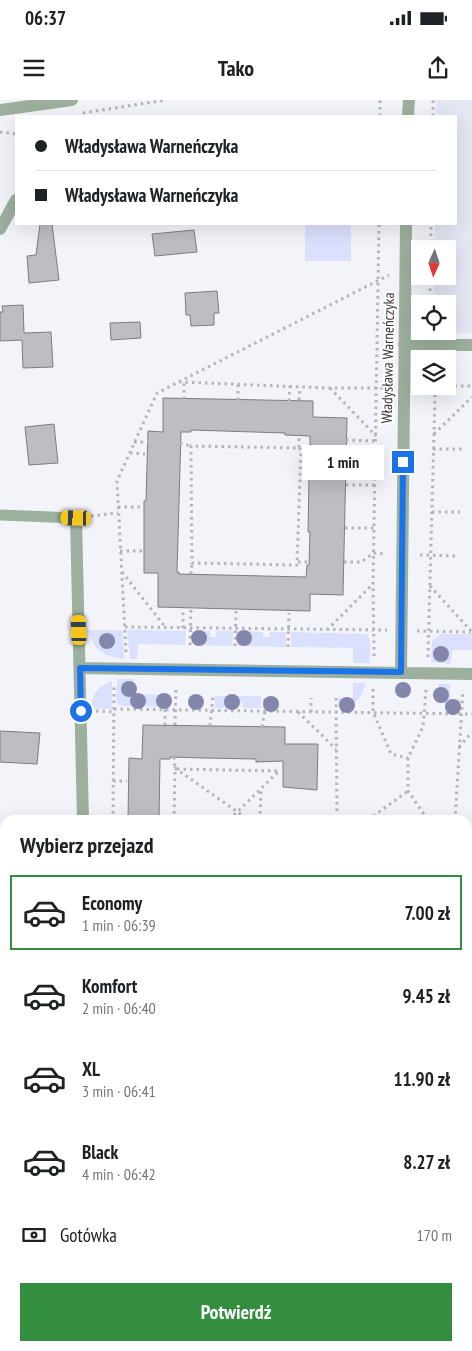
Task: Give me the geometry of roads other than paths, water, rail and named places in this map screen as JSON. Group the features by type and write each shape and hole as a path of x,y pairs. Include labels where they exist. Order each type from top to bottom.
{"street":[{"path":"0,110 47,107 72,100"},
{"path":"408,100 408,115"},
{"path":"0,229 15,202"},
{"name":"Władysława Warneńczyka","path":"401,672 406,225"},
{"path":"404,345 472,345"},
{"path":"76,518 83,815"},
{"path":"80,668 468,674"}],"lane":[{"path":"0,514 76,518"}]}
